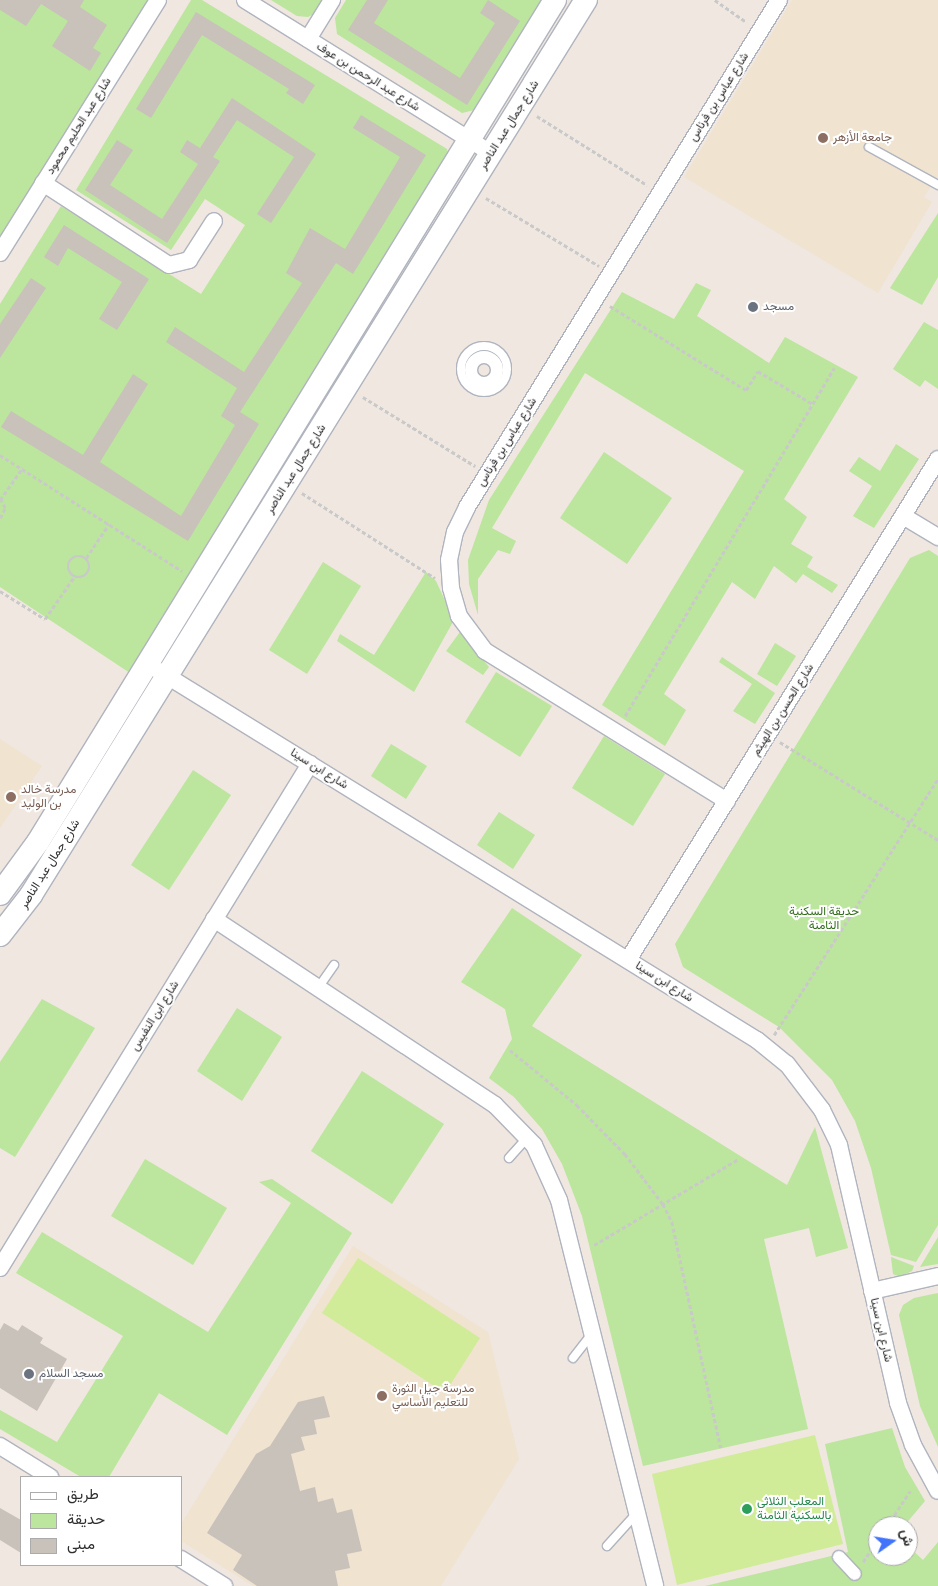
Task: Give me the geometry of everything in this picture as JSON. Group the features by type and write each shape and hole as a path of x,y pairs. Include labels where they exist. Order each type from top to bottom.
{"main road":[{"name":"شارع جمال عبد الناصر","path":"0,894 24,864 555,0"},
{"name":"شارع جمال عبد الناصر","path":"0,935 32,895 586,0"}],"street":[{"name":"شارع عبد الحليم محمود","path":"0,253 158,0"},
{"name":"شارع عبد الرحمن بن عوف","path":"245,0 491,153"},
{"path":"308,39 332,0"},
{"name":"شارع عباس بن فرناس","path":"727,801 496,661 466,629 450,588 449,560 455,532 487,474 779,0"},
{"path":"44,184 169,265 184,263 192,256 214,220"},
{"name":"شارع الحسن بن الهيثم","path":"628,960 938,459"},
{"path":"903,516 938,537"},
{"name":"شارع ابن سينا","path":"147,664 767,1047 800,1078 831,1127 839,1145 904,1425 938,1491"},
{"name":"شارع ابن النفيس","path":"0,1268 310,764"},
{"path":"214,919 495,1105 528,1137 553,1181 655,1586"},
{"path":"872,1291 938,1276"},
{"path":"0,1446 48,1476"},
{"path":"839,1557 855,1574"},
{"path":"182,1561 224,1586"}],"lane":[{"path":"868,147 938,185"},
{"path":"481,347 496,350 505,363 504,379 486,392 471,388 462,376 467,354 481,347"},
{"path":"318,988 334,965"},
{"path":"509,1158 528,1137"},
{"path":"573,1358 592,1333"},
{"path":"607,1546 637,1512"}],"path":[{"path":"715,0 760,31"},
{"path":"521,106 660,193"},
{"path":"470,188 610,273"},
{"path":"596,298 746,390 758,371 813,404"},
{"path":"625,716 834,368"},
{"path":"346,387 487,474"},
{"path":"0,455 198,582"},
{"path":"0,518 5,508 0,500 22,468"},
{"path":"287,483 450,588"},
{"path":"0,591 46,619 74,577 89,574 86,558 108,524"},
{"path":"74,577 69,562 77,556 86,558"},
{"path":"768,734 938,840"},
{"path":"767,1047 938,779"},
{"path":"510,1050 577,1105 625,1154 663,1204 672,1222 721,1448"},
{"path":"594,1245 738,1159"},
{"path":"894,1516 910,1491"}],"shaded area":[{"name":"جامعة الأزهر","path":"792,0 938,0 938,176 924,197 932,202 878,293 684,177"},
{"name":"مدرسة خالد بن الوليد","path":"0,739 42,766 0,828"},
{"name":"مدرسة جيل الثورة للتعليم الأساسي","path":"353,1246 488,1332 519,1459 441,1586 253,1586 182,1542 182,1522"}],"green space":[{"path":"0,0 153,0 0,242"},
{"path":"191,0 202,0 447,149 449,159 133,675 0,587 0,304 61,206 201,294 245,225 205,199 171,250 76,190"},
{"path":"271,0 325,0 319,11 308,17 297,16"},
{"path":"346,0 547,0 483,108 462,113 337,34 335,18"},
{"path":"938,213 938,277 922,305 890,288"},
{"path":"696,283 711,290 697,316 769,363 785,337 858,377 784,499 807,517 791,544 813,557 807,567 838,585 832,593 803,574 796,583 774,566 755,599 732,582 664,694 686,710 665,746 602,705 744,471 585,373 492,528 516,541 510,554 498,550 478,579 478,615 469,584 468,560 489,500 622,292 674,319"},
{"path":"924,322 938,330 938,389 925,380 920,387 893,369"},
{"path":"896,444 919,459 874,528 853,516 872,486 849,471 859,457 880,471"},
{"path":"604,452 672,498 627,564 560,518"},
{"name":"حديقة السكنية الثامنة","path":"929,550 938,556 938,1225 916,1262 891,1255 871,1168 855,1121 832,1080 779,1027 683,967 675,944 910,558"},
{"path":"323,562 361,586 307,674 269,650"},
{"path":"426,572 436,581 454,620 414,692 337,641 340,634 374,655"},
{"path":"460,632 489,667 483,675 446,651"},
{"path":"775,643 796,656 777,686 757,674"},
{"path":"722,657 775,693 755,724 733,711 752,684 719,662"},
{"path":"496,672 552,706 520,757 465,722"},
{"path":"604,736 665,774 633,826 572,788"},
{"path":"391,744 427,766 406,799 371,776"},
{"path":"193,770 231,795 169,890 131,865"},
{"path":"499,812 535,835 513,869 477,845"},
{"path":"512,908 582,955 532,1026 787,1185 815,1127 848,1248 816,1257 809,1228 764,1239 808,1429 643,1466 582,1216 562,1164 542,1129 514,1097 489,1078 512,1039 505,1009 461,982"},
{"path":"42,999 95,1028 15,1157 0,1148 0,1062"},
{"path":"237,1008 282,1037 242,1101 197,1071"},
{"path":"362,1071 444,1124 392,1204 311,1151"},
{"path":"145,1159 227,1208 193,1265 111,1216"},
{"path":"272,1179 352,1233 227,1435 159,1393 110,1476 79,1476 0,1429 0,1410 57,1442 123,1336 16,1273 42,1232 208,1332 291,1203 259,1182"},
{"path":"938,1237 938,1264 920,1267"},
{"path":"891,1257 914,1266 912,1271 900,1277 893,1274"},
{"path":"358,1258 480,1338 445,1393 322,1313"},
{"path":"938,1293 938,1447 920,1406 899,1315 903,1305 914,1298"},
{"path":"892,1428 905,1467 925,1501 912,1516 868,1516 868,1566 918,1566 918,1555 923,1560 938,1542 938,1586 705,1586 848,1552 825,1444"},
{"name":"المعلب الثلاثي بالسكنية الثامنة","path":"815,1435 843,1544 677,1585 652,1474"}],"building":[{"path":"0,0 84,0 80,7 107,25 93,48 101,53 90,71 52,46 68,21 41,4 26,26 0,10"},
{"path":"367,0 388,0 374,23 460,78 495,23 480,13 488,0 520,21 467,105 348,30"},
{"path":"196,12 315,85 303,104 286,93 289,89 202,35 151,118 136,109"},
{"path":"232,98 316,154 271,223 257,214 294,157 237,120 213,157 220,161 167,243 85,190 117,140 133,150 110,185 162,219 198,164 180,152 187,140 200,148"},
{"path":"361,115 426,155 353,274 336,263 240,412 259,424 188,541 1,427 11,411 83,455 133,374 148,384 100,462 181,516 235,425 221,416 237,388 166,342 175,327 244,372 302,283 286,273 310,228 345,249 400,157 353,128"},
{"path":"64,225 149,279 117,330 99,319 122,282 68,248 58,266 44,257"},
{"path":"31,278 46,288 0,358 0,324"},
{"name":"مسجد السلام","path":"4,1323 18,1331 22,1325 43,1338 40,1343 67,1359 37,1411 0,1388 0,1330"},
{"path":"324,1396 330,1417 314,1420 317,1434 301,1437 305,1450 291,1454 300,1491 315,1487 318,1502 333,1498 337,1513 352,1509 362,1551 347,1554 350,1568 335,1571 338,1586 257,1586 233,1570 242,1555 207,1533 256,1454 270,1446 298,1402"},
{"path":"0,1508 20,1519 20,1552 0,1540"}],"place":[{"name":"جامعة الأزهر","path":"823,138"},
{"name":"مسجد","path":"753,307"},
{"name":"مدرسة خالد بن الوليد","path":"11,797"},
{"name":"مسجد السلام","path":"29,1374"},
{"name":"مدرسة جيل الثورة للتعليم الأساسي","path":"382,1396"},
{"name":"المعلب الثلاثي بالسكنية الثامنة","path":"747,1509"}]}
